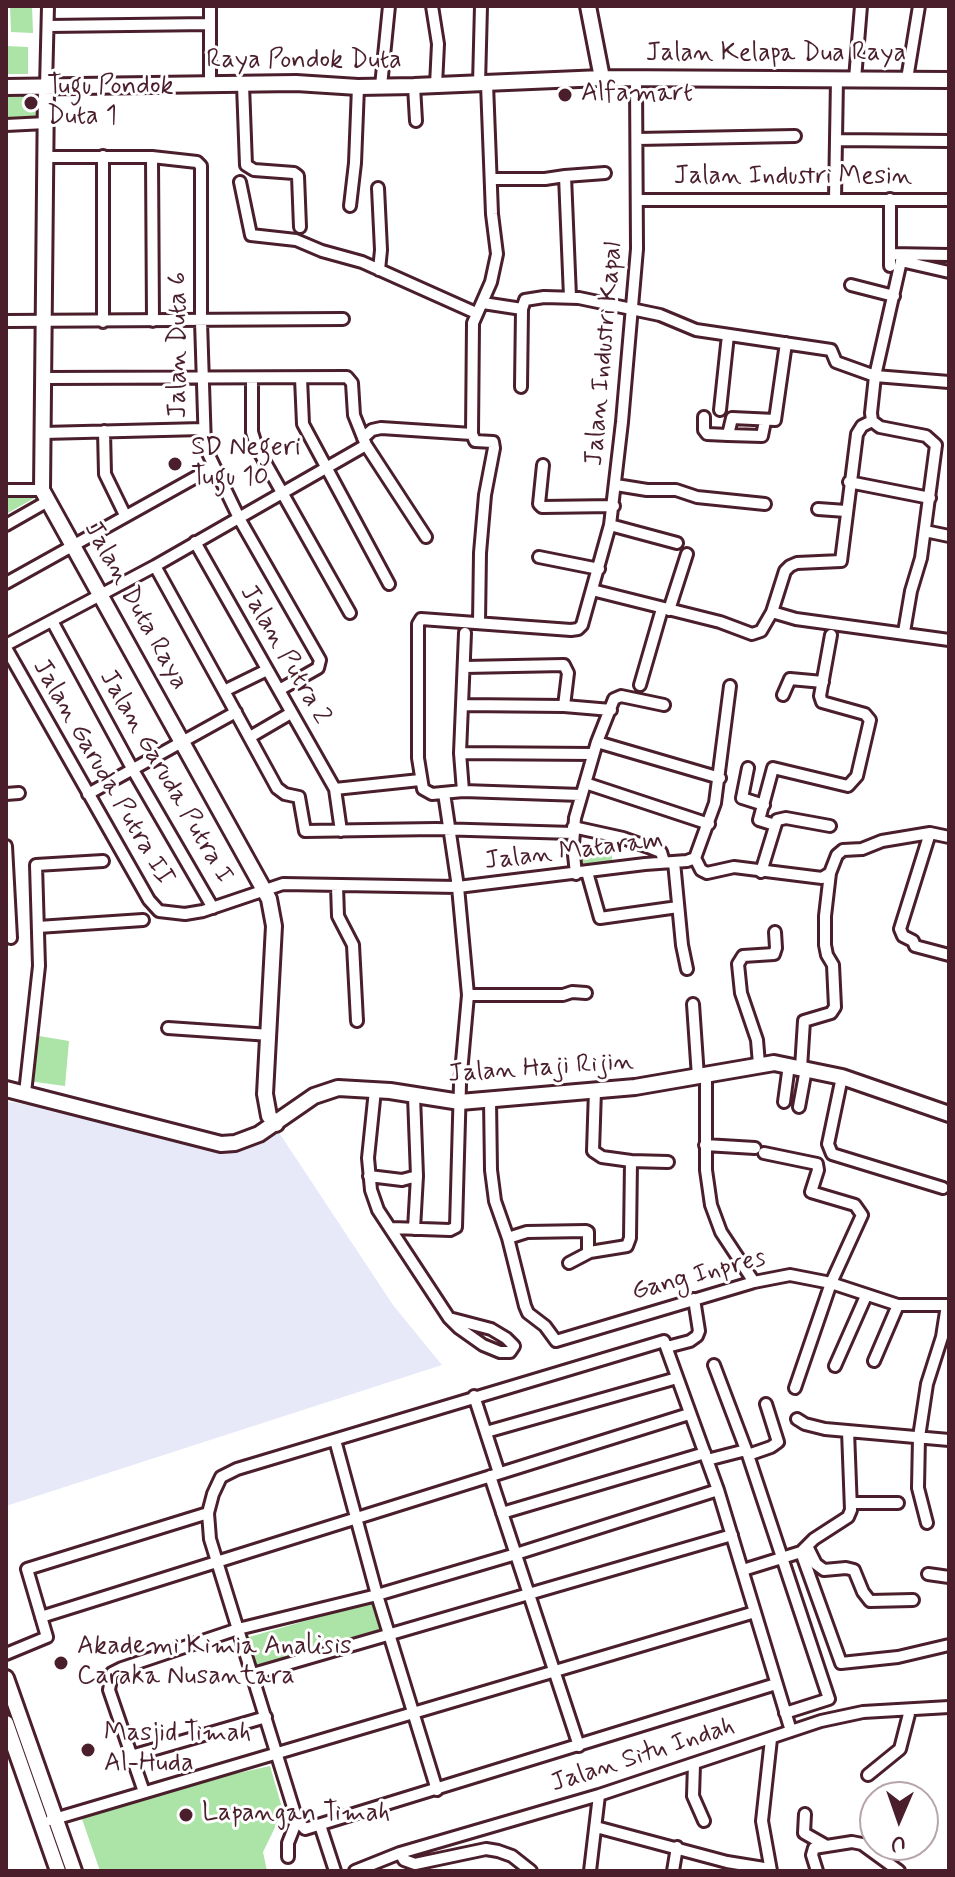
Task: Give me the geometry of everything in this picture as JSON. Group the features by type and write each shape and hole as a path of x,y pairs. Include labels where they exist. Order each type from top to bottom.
{"street":[{"path":"45,496 48,6"},
{"path":"210,6 210,86"},
{"path":"381,86 389,6"},
{"path":"432,6 438,44 436,85"},
{"path":"481,6 483,84 497,254 491,282 473,323 472,434 475,441 492,441 494,444 481,540 479,623 419,620 420,780 427,792 444,793 583,789 709,824"},
{"path":"588,6 602,78"},
{"path":"855,79 861,6"},
{"path":"907,79 919,6"},
{"path":"48,26 210,24"},
{"name":"Raya Pondok Duta","path":"6,87 296,83 358,87 602,78"},
{"name":"Jalan Kelapa Dua Raya","path":"602,78 949,80"},
{"name":"Jalan Industri Kapal","path":"479,623 571,630 581,628 599,569 614,506 633,309 637,200 636,79"},
{"path":"835,199 837,79"},
{"path":"243,85 246,165 254,170 294,173 298,176 300,227"},
{"path":"414,86 416,121"},
{"path":"350,206 358,87"},
{"path":"6,125 46,123"},
{"path":"637,139 795,136"},
{"path":"837,140 949,141"},
{"path":"103,156 103,322"},
{"path":"46,157 152,157 153,321"},
{"name":"Jalan Duta 6","path":"152,157 199,164 202,172 201,321 205,447 239,518 320,660 318,668 279,690"},
{"path":"491,179 545,179 605,173"},
{"path":"565,176 570,297"},
{"path":"240,182 251,235 296,240 479,308 522,309"},
{"path":"378,188 379,270"},
{"path":"890,199 890,260 949,255"},
{"name":"Jalan Industri Mesin","path":"637,200 949,200"},
{"path":"872,421 875,376 901,261 949,272"},
{"path":"851,285 894,296"},
{"path":"521,387 522,309 525,300 570,297 667,317 684,327 831,350 835,361 875,376 949,382"},
{"path":"6,321 343,319"},
{"path":"720,410 728,335"},
{"path":"728,435 732,418 773,421 776,417 786,343"},
{"path":"44,378 350,378 354,415 364,442 426,537"},
{"path":"252,378 254,440 281,494 350,613"},
{"path":"301,378 301,419 389,584"},
{"path":"704,417 705,432 728,435 762,436 765,421"},
{"path":"592,590 720,622 752,634 761,631 772,612 785,571 790,566 841,561 857,434 862,426 872,421"},
{"path":"872,421 880,427 926,436 934,441 936,451 925,531 904,632"},
{"path":"43,433 203,429"},
{"path":"6,646 327,469 364,442 372,430 472,434"},
{"path":"104,431 105,474 125,515"},
{"path":"543,465 539,504 542,507 614,506"},
{"path":"6,583 214,467"},
{"path":"849,482 930,498"},
{"path":"616,485 647,490 676,490 697,497 765,504"},
{"path":"6,490 45,496"},
{"path":"6,525 45,496"},
{"name":"Jalan Duta Raya","path":"45,496 271,906 274,926 266,1102 269,1116 276,1124"},
{"path":"818,509 846,511"},
{"path":"610,525 677,543"},
{"path":"925,531 949,536"},
{"name":"Jalan Putra 2","path":"195,542 335,789 341,831"},
{"path":"640,685 687,554"},
{"path":"539,557 599,569"},
{"path":"155,566 281,791 299,797 305,831 573,830 623,838 661,852 669,862 687,969"},
{"path":"772,612 796,619 949,640"},
{"name":"Jalan Garuda Putra I","path":"52,621 213,908 283,884 337,886"},
{"path":"463,791 460,753 465,633"},
{"path":"775,825 759,820 764,805 768,767 848,786 854,781 869,717 822,702 820,696 831,635"},
{"name":"Jalan Garuda Putra II","path":"6,646 154,907 166,913 185,914 213,908"},
{"path":"465,667 564,665 568,673 564,706"},
{"path":"224,691 267,670"},
{"path":"783,695 790,679 823,682"},
{"path":"730,686 720,778 709,824 695,858 701,870 707,873 734,867 817,878 827,877 830,873"},
{"path":"664,705 616,696 593,754 573,830 582,873 600,918 678,907"},
{"path":"463,705 564,706 611,710"},
{"path":"88,794 236,712"},
{"path":"250,737 291,713"},
{"path":"597,742 720,778"},
{"path":"460,753 593,754"},
{"path":"748,768 742,798 764,805"},
{"path":"335,789 420,780"},
{"path":"6,794 19,793"},
{"path":"392,1228 450,1230 456,1227 460,1102 468,995 458,887 447,830 444,793"},
{"path":"761,872 777,820 786,818 830,826"},
{"path":"799,1107 804,1021 831,1013 835,1007 833,965 825,945 825,916 830,873 839,851 862,849 882,841 930,833 949,837"},
{"path":"930,833 900,929 915,946 949,955"},
{"path":"6,846 11,938"},
{"name":"Jalan Mataram","path":"337,886 458,887 695,858"},
{"path":"25,1093 39,966 36,865 103,861"},
{"path":"337,886 338,916 353,945 357,1021"},
{"path":"38,927 143,920"},
{"path":"759,1064 757,1040 741,993 739,961 743,956 774,954 775,932"},
{"path":"468,995 586,993"},
{"path":"693,1004 702,1076 708,1190 715,1220 754,1282"},
{"path":"168,1028 270,1035"},
{"name":"Jalan Haji Rijin","path":"6,1089 221,1144 247,1139 326,1091 354,1088 460,1102 595,1090 702,1076 759,1064 799,1067 842,1077 949,1114"},
{"path":"784,1102 799,1067"},
{"path":"842,1077 828,1144 832,1154 943,1188"},
{"path":"375,1090 369,1130 369,1176 378,1210 449,1318 483,1345 500,1352 510,1352 514,1346 491,1329 449,1318"},
{"path":"595,1090 593,1151 602,1157 668,1162"},
{"path":"414,1096 417,1176 414,1229"},
{"path":"490,1100 492,1183 508,1238 527,1232 586,1231 588,1253"},
{"path":"705,1145 759,1150 817,1164 811,1192 860,1209 862,1219 831,1283 795,1388"},
{"path":"569,1263 588,1253 622,1248 629,1243 631,1161"},
{"path":"369,1176 402,1180 417,1176"},
{"name":"Gang Inpres","path":"508,1238 528,1313 545,1326 556,1341 754,1282 790,1275 831,1283 898,1305 948,1305"},
{"path":"835,1366 866,1296"},
{"path":"667,1347 697,1336 694,1299"},
{"path":"874,1361 898,1305"},
{"path":"927,1523 918,1488 919,1437 925,1393 948,1305"},
{"path":"776,1684 305,1829 297,1820 210,1539 208,1513 217,1483 229,1472 661,1341 667,1347 718,1490 791,1731"},
{"path":"714,1365 747,1452 829,1699 785,1713"},
{"path":"486,1432 677,1378"},
{"path":"474,1396 486,1432 502,1513 579,1746"},
{"path":"502,1513 706,1457 771,1447 778,1442 766,1404"},
{"path":"41,1617 689,1414"},
{"path":"797,1419 812,1426 848,1431 949,1440"},
{"path":"743,1570 804,1549 814,1539 844,1522 851,1510 848,1431"},
{"path":"335,1440 355,1520 437,1790"},
{"path":"144,1792 109,1690 112,1673 238,1629 377,1595 718,1490"},
{"path":"851,1503 898,1503"},
{"path":"6,1654 45,1639 47,1632 27,1569 208,1513"},
{"path":"253,1674 732,1535"},
{"path":"804,1549 824,1570 854,1570 870,1601 913,1600"},
{"path":"804,1549 841,1663 898,1657 949,1645"},
{"path":"928,1574 949,1577"},
{"path":"47,1821 755,1612"},
{"path":"6,1678 58,1871"},
{"name":"Jalan Situ Indah","path":"355,1871 400,1853 599,1795 849,1714 949,1707"},
{"path":"868,1775 900,1749 910,1710"},
{"path":"131,1756 266,1717"},
{"path":"6,1723 47,1821 74,1871"},
{"path":"596,1827 677,1847 722,1866 770,1870 762,1821 771,1739"},
{"path":"694,1764 693,1796 704,1821"},
{"path":"590,1871 599,1795"},
{"path":"805,1814 804,1833 825,1845"},
{"path":"288,1857 288,1843 297,1820"},
{"path":"320,1825 335,1871"},
{"path":"817,1871 812,1855 814,1848 852,1842 862,1844 899,1871"},
{"path":"673,1871 677,1847"},
{"path":"400,1853 404,1860 415,1864 486,1849 512,1856 531,1871"}],"shaded area":[{"path":"6,1101 217,1140 274,1125 393,1305 442,1365 6,1506"}],"green space":[{"path":"10,6 32,6 33,33 11,32"},
{"path":"6,46 28,47 28,74 6,74"},
{"path":"42,90 42,117 6,118 6,92"},
{"path":"6,490 40,495 6,514"},
{"path":"611,844 612,861 582,864 581,847"},
{"path":"27,1034 69,1041 65,1086 21,1080"},
{"path":"372,1602 382,1633 258,1669 249,1637"},
{"name":"Lapangan Timah","path":"270,1766 283,1811 263,1852 267,1871 100,1871 82,1819 144,1794"}],"place":[{"name":"Alfamart","path":"565,95"},
{"name":"Tugu Pondok Duta 1","path":"31,103"},
{"name":"SD Negeri Tugu 10","path":"175,464"},
{"name":"Akademi Kimia Analisis Caraka Nusantara","path":"61,1663"},
{"name":"Masjid Timah Al-Huda","path":"88,1750"},
{"name":"Lapangan Timah","path":"186,1815"}]}
